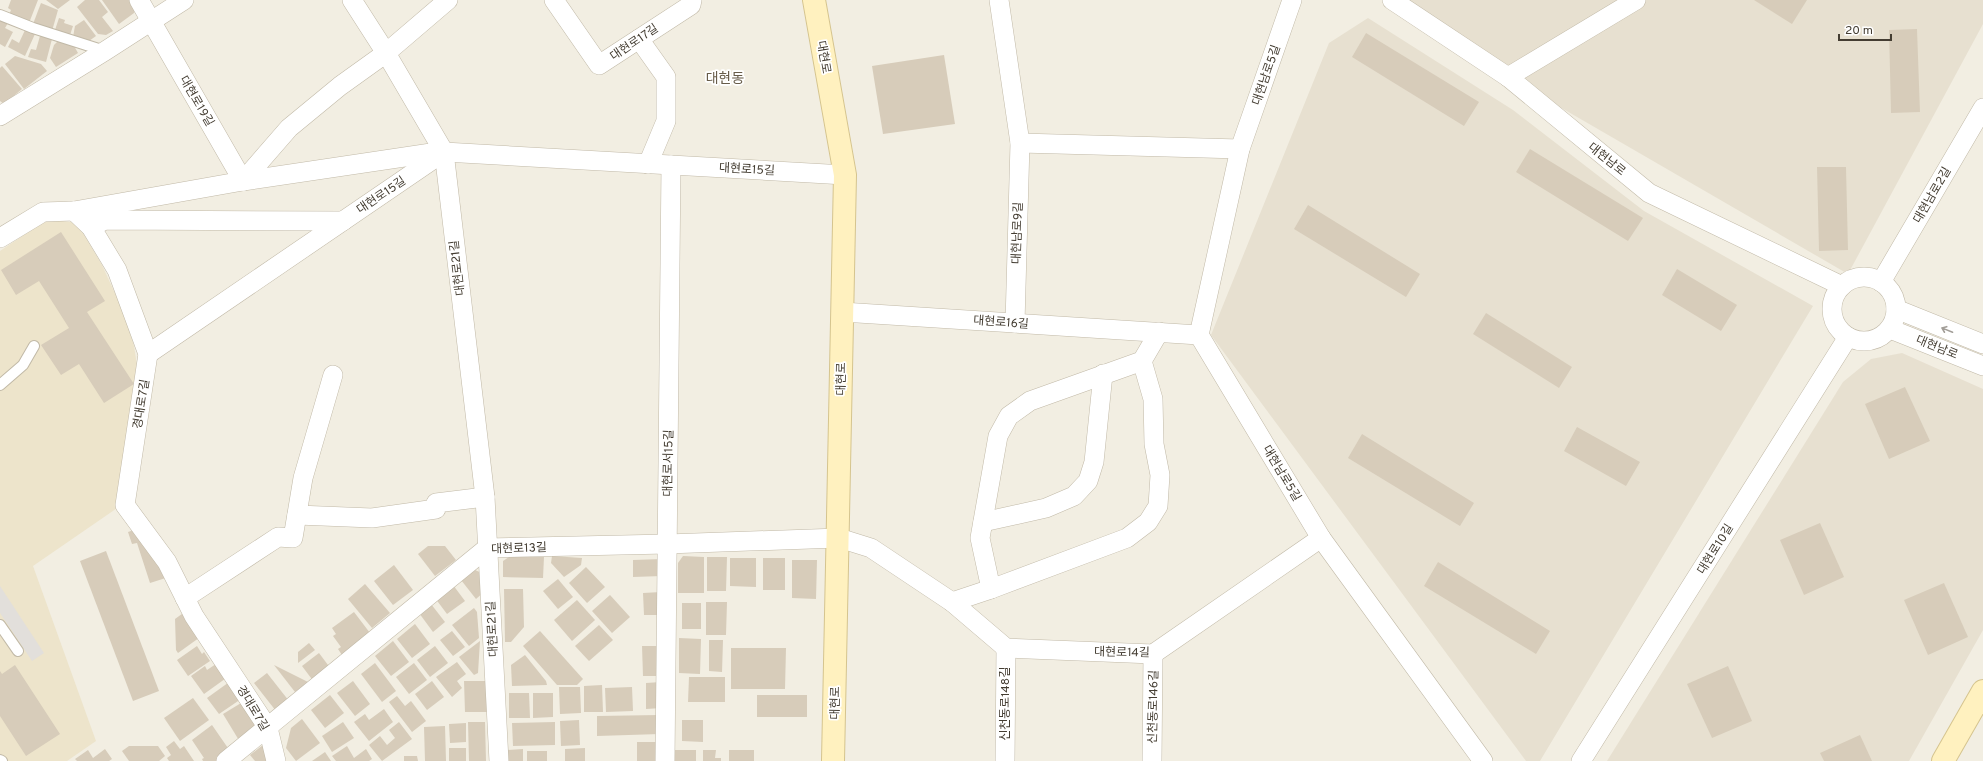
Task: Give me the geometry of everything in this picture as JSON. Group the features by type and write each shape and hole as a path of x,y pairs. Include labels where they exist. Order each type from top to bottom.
{"main road":[{"name":"대현로","path":"814,0 845,175 839,538 833,761"},
{"path":"1943,761 1983,691"},
{"path":"1947,761 1983,710"}],"street":[{"name":"대현로19길","path":"139,0 243,181"},
{"path":"0,116 184,0"},
{"name":"대현로21길","path":"352,0 386,53 444,152 485,497 499,761"},
{"path":"243,181 289,128 340,86 386,53 448,0"},
{"name":"대현로17길","path":"554,0 599,65 691,5 692,0"},
{"name":"대현남로9길","path":"999,0 1020,143 1015,323"},
{"name":"대현남로5길","path":"1292,0 1240,149 1199,334 1321,538 1483,761"},
{"name":"대현남로","path":"1392,0 1508,77 1649,193 1842,286"},
{"path":"1508,77 1636,0"},
{"path":"639,39 666,77 666,121 648,164"},
{"name":"대현남로2길","path":"1881,282 1983,108"},
{"path":"1020,143 1240,149"},
{"path":"0,238 43,212 74,211 243,181 444,152"},
{"name":"대현로15길","path":"148,354 444,152 845,175"},
{"name":"대현로서15길","path":"665,761 672,165"},
{"name":"경대로7길","path":"74,211 91,226 118,270 148,354 126,506 167,562 194,616 268,728 276,761"},
{"path":"91,226 105,220 343,221"},
{"path":"1861,277 1871,278 1881,282 1889,289 1894,298 1896,309 1895,319 1890,329 1882,336 1863,342 1848,337 1836,326 1833,316 1832,305 1836,294 1842,286 1851,280 1861,277"},
{"name":"대현남로","path":"1896,309 1983,344"},
{"name":"대현로16길","path":"842,312 1199,334"},
{"name":"대현남로","path":"1890,329 1983,366"},
{"path":"991,589 980,538 998,436 1009,416 1030,401 1142,361 1159,332"},
{"name":"대현로10길","path":"1581,761 1848,337"},
{"path":"952,602 1127,538 1148,522 1158,506 1160,475 1154,444 1153,399 1142,361"},
{"path":"983,522 1046,508 1074,496 1088,482 1094,462 1103,374"},
{"path":"185,598 278,537 293,538 303,478 333,375"},
{"path":"297,515 372,518 436,509 436,503 485,497"},
{"path":"839,538 871,548 952,602 1006,648"},
{"name":"대현로13길","path":"226,761 487,548 839,538"},
{"name":"대현로14길","path":"1006,648 1153,654 1321,538"},
{"name":"신천동로148길","path":"1005,761 1006,648"},
{"name":"신천동로146길","path":"1152,761 1153,654"}],"lane":[{"path":"0,15 33,28 105,51"},
{"path":"0,385 23,365 34,346"},
{"path":"0,626 18,651"}],"shaded area":[{"path":"1392,0 1983,0 1983,24 1848,274 1508,77"},
{"path":"1368,18 1513,110 1644,211 1813,306 1540,761 1526,761 1211,335 1329,43"},
{"path":"48,219 77,223 102,265 124,313 134,346 139,378 123,504 33,566 96,741 67,761 0,761 0,251"},
{"path":"1902,353 1983,389 1983,630 1909,761 1607,761 1843,382 1871,359"},
{"path":"0,586 44,653 32,661 0,613"}],"building":[{"path":"11,0 38,0 29,23 9,15 11,10 8,8"},
{"path":"46,0 70,0 58,9"},
{"path":"85,0 99,0 108,12 102,17 113,31 106,35 98,34 77,7"},
{"path":"102,0 132,0 136,5 134,13 119,24"},
{"path":"1754,0 1807,0 1792,24"},
{"path":"41,3 58,10 52,31 33,24"},
{"path":"59,18 65,20 64,23 73,26 69,38 54,33"},
{"path":"0,19 8,23 5,28 13,32 5,47 0,44"},
{"path":"84,20 96,36 89,41 73,37 75,26"},
{"path":"1917,29 1920,112 1891,113 1889,30"},
{"path":"25,30 35,34 25,56 8,47 12,39 19,43"},
{"path":"1366,33 1479,102 1464,126 1352,57"},
{"path":"40,36 52,39 46,62 28,57 31,49 36,50"},
{"path":"58,41 73,44 78,53 56,67 50,58 54,45"},
{"path":"944,55 955,124 883,134 872,66"},
{"path":"15,56 41,64 47,71 24,89 5,64"},
{"path":"2,66 22,89 4,104 0,101 0,68"},
{"path":"1530,149 1643,218 1628,241 1516,172"},
{"path":"1817,167 1846,167 1848,250 1819,251"},
{"path":"1308,205 1420,274 1406,297 1294,229"},
{"path":"61,232 105,301 87,312 134,384 104,403 79,364 61,375 41,345 69,328 39,281 16,295 1,270"},
{"path":"1677,269 1737,305 1721,331 1662,295"},
{"path":"1486,313 1572,367 1559,388 1473,334"},
{"path":"1905,387 1930,441 1889,459 1865,404"},
{"path":"1577,427 1640,462 1626,486 1564,451"},
{"path":"1362,434 1474,503 1460,526 1348,458"},
{"path":"1820,523 1844,577 1804,595 1780,540"},
{"path":"140,528 172,576 150,583 137,543 132,544 128,532"},
{"path":"428,546 445,546 456,560 435,576 418,554"},
{"path":"106,551 159,691 133,701 80,561"},
{"path":"552,556 582,558 581,565 564,577 551,563"},
{"path":"683,556 704,557 704,593 678,593 678,563"},
{"path":"509,557 544,557 543,578 503,577 503,561"},
{"path":"707,557 727,557 726,591 707,591"},
{"path":"730,558 756,558 756,587 730,586"},
{"path":"763,558 785,558 785,590 763,590"},
{"path":"662,559 662,576 633,577 633,560"},
{"path":"792,560 817,560 816,599 792,598"},
{"path":"1438,562 1550,631 1536,654 1424,586"},
{"path":"394,565 413,590 393,605 374,581"},
{"path":"586,567 605,587 587,603 569,583"},
{"path":"475,570 484,574 484,592 476,599 461,580"},
{"path":"558,579 573,597 558,609 543,591"},
{"path":"450,581 465,601 447,614 432,594"},
{"path":"1944,583 1968,637 1928,655 1904,600"},
{"path":"365,584 390,613 372,628 348,599"},
{"path":"504,589 523,589 524,627 511,642 505,642"},
{"path":"661,592 661,615 644,615 643,593"},
{"path":"610,595 630,617 612,633 592,611"},
{"path":"577,600 595,620 572,641 554,620"},
{"path":"706,602 727,602 726,635 706,635"},
{"path":"682,603 701,603 701,629 682,629"},
{"path":"431,604 445,622 433,632 419,613"},
{"path":"474,608 477,612 479,638 469,646 452,625"},
{"path":"186,611 203,635 178,653 176,650 175,619"},
{"path":"354,612 370,633 342,655 338,649 341,647 333,636 336,634 332,628"},
{"path":"415,624 430,644 412,658 397,639"},
{"path":"599,625 613,640 589,661 575,646"},
{"path":"452,631 465,647 453,656 440,640"},
{"path":"540,631 583,679 577,685 557,685 523,646"},
{"path":"679,638 701,639 700,674 679,673"},
{"path":"709,640 723,640 722,672 709,671"},
{"path":"393,641 409,662 391,676 375,656"},
{"path":"480,641 478,673 474,675 459,657"},
{"path":"309,643 315,650 298,663 298,652"},
{"path":"197,646 202,654 204,652 210,661 188,676 177,660"},
{"path":"435,646 448,663 430,677 417,660"},
{"path":"642,646 663,646 664,676 643,676"},
{"path":"731,648 786,648 785,689 731,689"},
{"path":"319,653 331,669 314,682 302,666"},
{"path":"525,655 546,681 547,685 512,686 511,665"},
{"path":"219,662 229,676 204,694 191,676 205,666 207,670"},
{"path":"457,662 466,674 457,681 462,688 452,697 436,677"},
{"path":"375,663 396,691 382,702 361,674"},
{"path":"414,663 427,680 409,694 396,677"},
{"path":"15,665 60,734 26,756 0,716 0,671 2,674"},
{"path":"274,665 308,682 295,692"},
{"path":"1728,666 1752,721 1712,738 1687,684"},
{"path":"267,673 289,701 276,711 254,683"},
{"path":"689,677 725,677 725,702 688,702"},
{"path":"232,680 244,697 219,714 207,698"},
{"path":"353,681 370,704 355,716 337,693"},
{"path":"432,681 444,697 427,710 415,694"},
{"path":"464,681 487,681 488,712 465,712"},
{"path":"661,682 662,708 646,709 646,683"},
{"path":"602,685 603,712 584,712 584,686"},
{"path":"559,687 580,687 581,713 560,714"},
{"path":"632,687 633,711 606,712 605,688"},
{"path":"509,693 529,693 530,718 509,718"},
{"path":"533,693 553,693 553,717 533,718"},
{"path":"330,695 344,713 325,728 311,710"},
{"path":"757,695 807,695 807,717 757,717"},
{"path":"397,696 405,706 411,701 426,721 412,732 389,702"},
{"path":"193,698 209,720 180,741 164,718"},
{"path":"246,700 260,723 240,742 223,714"},
{"path":"384,709 393,722 369,741 354,722 365,714 369,720"},
{"path":"659,715 660,734 597,736 597,716"},
{"path":"302,719 320,743 296,761 286,748 291,728"},
{"path":"579,720 580,745 561,746 560,721"},
{"path":"682,720 703,720 703,742 682,741"},
{"path":"343,722 354,738 332,752 322,736"},
{"path":"399,722 412,739 382,761 369,745 380,736 387,745 395,738 389,730"},
{"path":"468,722 485,722 486,761 469,761"},
{"path":"555,722 555,745 513,746 512,723"},
{"path":"466,723 466,742 450,743 449,724"},
{"path":"212,725 230,751 216,761 203,761 202,759 204,758 192,740"},
{"path":"445,726 446,761 425,761 424,727"},
{"path":"1860,735 1872,761 1824,761 1820,753"},
{"path":"174,741 180,749 184,746 194,761 169,761 167,758 171,755 166,747"},
{"path":"637,742 660,742 661,761 637,761"},
{"path":"263,745 275,761 255,761 250,755"},
{"path":"129,746 158,746 165,756 159,761 129,761 122,751"},
{"path":"347,746 354,758 366,749 372,759 369,761 336,761 332,756"},
{"path":"449,748 466,748 466,761 449,761"},
{"path":"585,748 585,761 565,761 565,749"},
{"path":"105,749 112,759 109,761 77,761 75,759 88,750 93,758"},
{"path":"523,749 523,761 507,761 507,750"},
{"path":"673,750 696,750 696,761 673,761"},
{"path":"703,750 716,750 715,758 721,758 721,761 703,761"},
{"path":"729,750 754,750 754,761 729,761"},
{"path":"527,751 547,751 547,761 527,761"},
{"path":"325,752 331,761 312,761"},
{"path":"404,756 417,756 418,761 404,761"}],"district":[{"name":"대현동","path":"725,78"}]}
